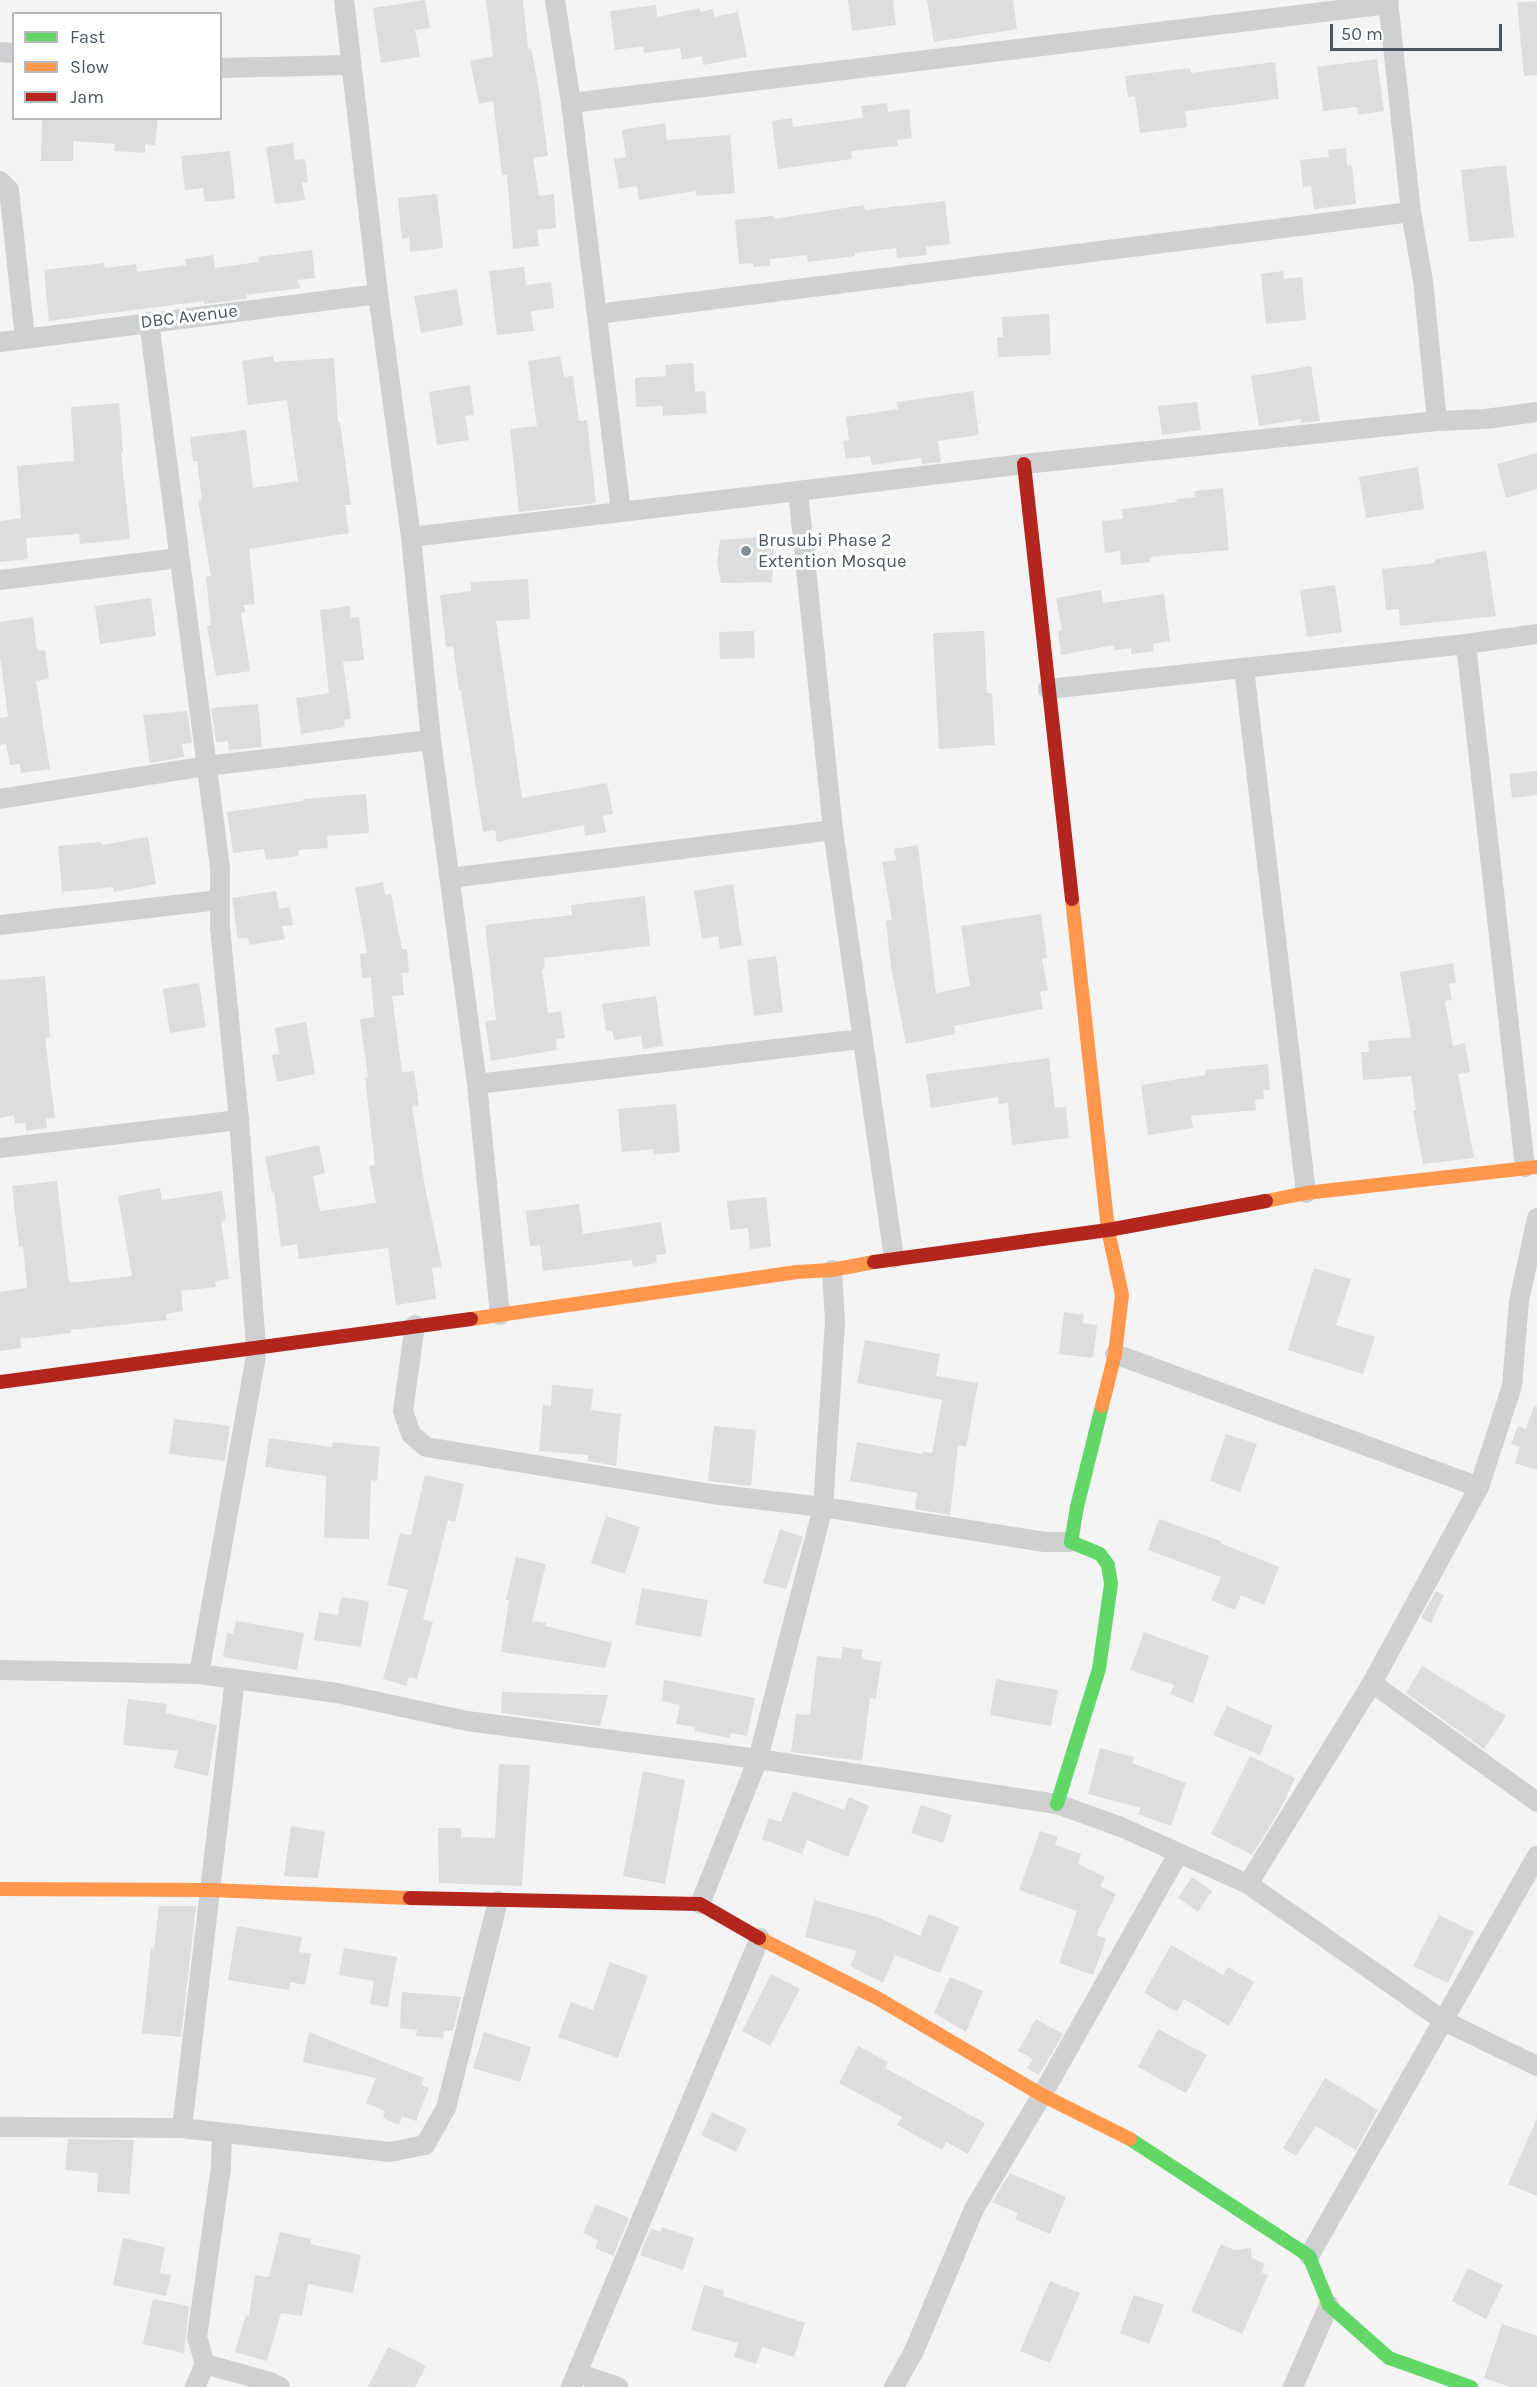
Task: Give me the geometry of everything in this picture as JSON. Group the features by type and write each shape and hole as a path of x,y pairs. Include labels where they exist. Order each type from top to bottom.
{"street":[{"path":"344,0 378,294 411,537 431,740 477,1084 500,1315"},
{"path":"555,0 571,103 621,512"},
{"path":"571,103 1389,2 1411,212 1423,281 1437,421"},
{"path":"222,68 351,65"},
{"path":"0,181 9,190 25,339"},
{"path":"597,314 1411,212"},
{"name":"DBC Avenue","path":"0,342 378,294"},
{"path":"149,322 220,868 219,900 256,1347 199,1674"},
{"path":"411,537 1024,464 1437,421 1486,419 1537,412"},
{"path":"1024,464 1108,1230 1122,1295 1115,1354 1077,1507 1071,1542"},
{"path":"798,491 833,830 861,1040 894,1258"},
{"path":"0,580 179,558"},
{"path":"1048,689 1466,644 1537,634"},
{"path":"0,1382 500,1315 797,1272 832,1270 894,1258 1108,1230 1306,1192 1531,1167 1466,644"},
{"path":"1244,668 1306,1192"},
{"path":"0,799 206,766 431,740"},
{"path":"450,878 833,830"},
{"path":"0,925 219,900"},
{"path":"477,1084 861,1040"},
{"path":"0,1148 239,1120"},
{"path":"1248,1884 1372,1683 1479,1487 1512,1386 1519,1301 1537,1218"},
{"path":"700,1904 758,1759 823,1507 835,1322 832,1270"},
{"path":"415,1325 403,1411 411,1434 426,1448 712,1494 823,1507 1045,1542 1071,1542 1100,1554 1108,1565 1111,1584 1099,1669 1057,1804"},
{"path":"1115,1354 1479,1487"},
{"path":"0,1670 199,1674 337,1693 467,1721 758,1759 1057,1804 1121,1827 1248,1884 1444,2021 1537,2066"},
{"path":"182,2128 235,1679"},
{"path":"1372,1683 1537,1802"},
{"path":"894,2387 914,2351 974,2209 1042,2095 1178,1854"},
{"path":"1309,2256 1537,1856"},
{"path":"0,1889 210,1890 700,1904 760,1938 877,1998 1042,2095 1125,2136 1309,2256 1329,2305 1389,2358 1471,2387"},
{"path":"0,2127 182,2128 390,2152 425,2145 446,2109 498,1900"},
{"path":"618,2387 574,2380 760,1938"},
{"path":"195,2387 205,2364 197,2337 222,2167 222,2133"},
{"path":"1293,2387 1329,2305"},
{"path":"205,2364 270,2382 280,2387"}],"building":[{"path":"425,0 430,28 415,30 420,57 381,63 373,8"},
{"path":"486,0 523,0 528,49 531,48 548,156 533,158 539,196 554,194 556,228 537,230 539,246 513,249 507,175 502,175 493,101 479,104 470,61 493,56"},
{"path":"848,0 893,0 896,25 852,31"},
{"path":"927,0 1013,0 1017,29 934,42"},
{"path":"1537,1 1537,75 1524,76 1517,3"},
{"path":"656,5 657,17 700,8 700,12 713,9 714,17 738,12 747,57 703,65 702,56 682,60 680,48 644,53 643,46 615,50 610,11"},
{"path":"1377,59 1384,111 1358,115 1357,107 1323,111 1317,67"},
{"path":"1275,62 1279,99 1185,111 1187,127 1140,133 1135,96 1128,97 1125,76 1190,68 1191,73"},
{"path":"887,103 888,112 909,109 912,138 897,140 898,146 851,151 852,159 778,169 772,121 792,118 793,127 863,118 861,106"},
{"path":"42,120 158,120 155,145 145,144 145,153 114,151 115,144 73,141 73,161 41,161"},
{"path":"665,123 667,140 730,135 735,193 696,196 696,191 639,200 637,186 619,189 614,159 626,157 622,130"},
{"path":"293,143 295,160 305,159 308,182 302,183 305,200 275,204 266,147"},
{"path":"1346,148 1347,166 1352,165 1356,204 1314,209 1311,186 1303,187 1300,160 1329,157 1328,150"},
{"path":"230,151 235,199 205,202 203,188 185,190 181,156"},
{"path":"1506,165 1514,237 1469,242 1461,170"},
{"path":"437,194 443,248 410,252 409,237 402,239 398,198"},
{"path":"945,201 950,244 926,247 927,255 897,258 896,248 808,262 807,255 770,259 770,266 753,267 753,263 739,264 735,220 773,216 774,219 864,205 865,210"},
{"path":"312,250 315,278 298,280 300,288 246,295 247,299 204,304 204,301 49,321 44,270 104,263 105,268 136,264 137,272 186,265 185,259 213,255 215,268 259,262 258,257"},
{"path":"524,267 526,285 551,282 554,308 531,311 534,331 497,335 489,271"},
{"path":"1283,271 1284,279 1302,277 1306,320 1266,324 1261,274"},
{"path":"457,289 463,325 421,333 414,296"},
{"path":"1049,314 1051,355 998,357 997,337 1003,337 1002,317"},
{"path":"273,356 274,362 334,358 338,423 340,422 351,505 345,505 349,533 249,549 255,604 244,605 245,612 241,613 250,671 216,676 207,626 211,625 206,577 211,576 198,501 202,500 197,461 193,461 190,437 246,430 253,488 298,481 287,400 248,405 242,361"},
{"path":"560,356 564,377 573,376 579,421 587,420 596,503 519,512 510,429 537,426 528,361"},
{"path":"693,363 695,392 705,391 707,413 663,416 663,406 636,407 635,378 666,376 665,365"},
{"path":"1311,366 1320,421 1301,423 1301,419 1259,426 1251,376"},
{"path":"470,385 474,415 465,416 469,440 437,445 429,392"},
{"path":"973,391 979,435 938,441 941,462 922,464 921,458 872,465 870,456 846,459 843,441 849,440 846,417 898,409 897,402"},
{"path":"1197,402 1201,430 1162,435 1158,406"},
{"path":"119,403 123,453 121,453 130,539 80,544 79,534 26,538 28,559 0,562 0,521 21,518 17,466 74,461 71,407"},
{"path":"1537,453 1537,489 1506,498 1497,464"},
{"path":"1418,467 1424,509 1366,518 1359,477"},
{"path":"1223,488 1229,550 1149,557 1150,562 1121,565 1120,551 1105,553 1102,521 1123,519 1122,509 1177,502 1176,499 1195,497 1194,491"},
{"name":"Brusubi Phase 2 Extention Mosque","path":"775,536 772,582 721,583 717,562 720,540"},
{"path":"1486,551 1496,616 1400,626 1399,609 1386,610 1382,569 1435,563 1435,559"},
{"path":"528,579 530,619 496,621 522,798 607,783 613,814 603,816 606,832 585,836 584,825 497,842 495,830 483,832 453,646 446,647 440,595 471,591 471,582"},
{"path":"1335,585 1342,632 1307,637 1300,590"},
{"path":"1101,590 1103,603 1164,594 1170,641 1153,644 1154,651 1131,654 1131,648 1115,650 1114,645 1061,655 1058,631 1062,630 1056,598"},
{"path":"151,598 156,636 100,644 95,606"},
{"path":"350,606 351,618 359,617 364,660 343,662 351,719 344,720 345,727 301,734 296,698 329,693 320,610"},
{"path":"33,617 37,651 45,650 49,679 36,681 50,769 21,773 20,764 10,765 6,744 0,745 0,718 8,717 0,656 0,622"},
{"path":"754,631 755,658 720,659 719,632"},
{"path":"984,631 987,693 992,693 995,745 939,749 933,633"},
{"path":"258,704 262,747 229,750 228,741 216,742 211,708"},
{"path":"187,711 192,743 182,744 184,757 150,763 143,715"},
{"path":"1537,771 1537,795 1512,798 1509,774"},
{"path":"366,794 369,833 327,836 328,848 298,850 299,856 266,860 264,849 233,853 227,812 303,801 303,799"},
{"path":"148,837 156,884 114,892 113,887 62,892 58,846 101,842 101,845"},
{"path":"918,845 936,993 970,986 961,926 1041,914 1047,958 1042,959 1048,990 1040,992 1043,1009 954,1026 955,1034 906,1044 891,967 886,921 892,920 882,862 896,860 894,849"},
{"path":"383,882 385,895 391,894 402,949 407,949 409,972 402,973 404,995 392,996 402,1072 414,1071 419,1106 412,1107 425,1187 442,1267 432,1268 436,1299 396,1305 388,1248 299,1259 297,1244 281,1247 274,1192 272,1193 265,1157 319,1145 325,1173 313,1176 320,1211 376,1203 369,1166 375,1165 365,1077 368,1077 360,1019 374,1017 371,978 362,978 360,954 367,953 355,888"},
{"path":"733,884 742,945 720,949 718,936 702,939 694,891"},
{"path":"276,891 279,909 290,907 293,925 282,926 285,939 249,945 248,938 238,939 232,898"},
{"path":"645,896 650,946 544,958 545,969 542,969 548,1013 561,1011 565,1038 556,1039 557,1050 491,1061 485,1021 496,1020 485,925 572,915 571,905"},
{"path":"776,956 783,1012 754,1016 747,960"},
{"path":"1453,963 1456,983 1449,984 1452,1000 1445,1001 1453,1046 1465,1043 1470,1072 1458,1074 1474,1158 1423,1164 1413,1111 1416,1110 1411,1076 1363,1080 1361,1052 1369,1052 1368,1041 1411,1037 1400,972"},
{"path":"45,976 50,1037 45,1038 55,1118 46,1119 47,1128 26,1131 26,1123 15,1124 14,1115 0,1118 0,980"},
{"path":"199,983 206,1027 170,1033 163,989"},
{"path":"656,996 663,1046 643,1049 641,1036 614,1040 612,1030 606,1031 602,1004"},
{"path":"306,1022 315,1074 277,1082 272,1055 279,1054 275,1028"},
{"path":"1049,1058 1055,1108 1066,1107 1069,1138 1012,1145 1008,1103 999,1104 998,1097 931,1108 926,1074"},
{"path":"1268,1064 1270,1090 1263,1090 1264,1099 1255,1100 1256,1110 1191,1116 1193,1128 1148,1135 1141,1085 1205,1075 1205,1070"},
{"path":"676,1104 680,1152 653,1155 653,1149 622,1152 618,1109"},
{"path":"57,1181 69,1283 132,1276 118,1196 160,1188 162,1200 222,1191 226,1220 221,1221 229,1279 215,1281 216,1287 181,1291 183,1311 166,1314 167,1320 71,1330 71,1333 20,1339 21,1348 0,1351 0,1292 27,1288 23,1246 19,1247 12,1186"},
{"path":"766,1197 771,1247 750,1249 748,1228 730,1230 727,1201"},
{"path":"579,1204 583,1234 661,1222 666,1254 656,1255 657,1263 633,1267 632,1260 543,1271 540,1245 530,1246 526,1211"},
{"path":"1314,1268 1351,1279 1336,1325 1375,1337 1363,1374 1288,1350"},
{"path":"1064,1312 1084,1315 1083,1323 1097,1325 1093,1358 1059,1354"},
{"path":"865,1340 940,1354 936,1376 978,1383 966,1447 958,1445 950,1515 915,1509 917,1493 850,1481 857,1442 922,1454 923,1452 932,1453 942,1400 857,1383"},
{"path":"552,1385 593,1389 591,1410 621,1414 616,1466 588,1461 588,1455 539,1451 543,1405 551,1406"},
{"path":"1534,1406 1537,1407 1537,1470 1515,1463 1520,1447 1511,1444 1518,1426 1526,1429"},
{"path":"174,1419 230,1426 225,1461 169,1454"},
{"path":"714,1426 756,1430 751,1486 708,1481"},
{"path":"1226,1434 1257,1444 1240,1492 1210,1481"},
{"path":"269,1438 332,1447 333,1442 380,1447 377,1481 371,1480 369,1539 324,1538 326,1476 265,1467"},
{"path":"425,1475 464,1484 455,1522 448,1520 423,1619 433,1622 417,1679 409,1677 406,1686 383,1679 408,1590 387,1585 400,1533 411,1535"},
{"path":"606,1516 640,1527 625,1574 591,1563"},
{"path":"1159,1519 1221,1541 1220,1543 1279,1567 1264,1605 1241,1595 1235,1610 1211,1600 1221,1577 1148,1550"},
{"path":"780,1529 803,1537 786,1589 763,1583"},
{"path":"516,1557 546,1564 532,1621 612,1643 605,1668 501,1652 509,1600 506,1600"},
{"path":"642,1588 708,1600 701,1637 635,1625"},
{"path":"1436,1591 1444,1595 1431,1623 1421,1618"},
{"path":"341,1597 369,1601 361,1647 314,1640 319,1612 338,1615"},
{"path":"236,1621 304,1633 297,1670 223,1657 227,1633 233,1634"},
{"path":"1144,1632 1209,1656 1193,1703 1170,1694 1174,1685 1130,1670"},
{"path":"843,1647 863,1650 861,1659 881,1662 876,1699 870,1698 862,1761 791,1752 796,1714 810,1715 817,1656 841,1659"},
{"path":"1422,1666 1506,1716 1484,1749 1406,1693"},
{"path":"996,1679 1058,1690 1051,1726 990,1715"},
{"path":"664,1680 755,1698 747,1736 731,1733 730,1738 694,1731 695,1727 676,1724 680,1705 662,1701"},
{"path":"502,1692 608,1695 600,1726 501,1713"},
{"path":"128,1699 167,1704 166,1713 217,1725 208,1776 174,1768 178,1751 123,1745"},
{"path":"1227,1706 1273,1726 1260,1755 1213,1735"},
{"path":"1100,1748 1134,1757 1132,1763 1186,1783 1171,1826 1138,1814 1141,1808 1088,1794"},
{"path":"1250,1756 1295,1778 1281,1808 1252,1855 1211,1834"},
{"path":"499,1764 530,1765 522,1886 439,1883 438,1828 461,1828 461,1837 495,1838"},
{"path":"643,1771 685,1780 665,1884 623,1876"},
{"path":"793,1791 844,1810 849,1797 869,1806 848,1857 807,1840 802,1854 762,1839 769,1818 781,1822"},
{"path":"921,1805 952,1815 943,1843 911,1833"},
{"path":"291,1826 325,1832 318,1878 284,1876"},
{"path":"1040,1831 1058,1837 1055,1845 1081,1854 1078,1864 1105,1877 1100,1886 1116,1894 1096,1935 1106,1939 1093,1975 1059,1963 1077,1911 1019,1890"},
{"path":"1192,1877 1212,1891 1198,1912 1178,1898"},
{"path":"814,1900 877,1917 920,1936 929,1914 959,1927 940,1973 895,1955 883,1983 850,1966 857,1951 805,1937"},
{"path":"159,1906 196,1906 181,2037 142,2033 151,1948 154,1949"},
{"path":"1439,1915 1474,1932 1448,1983 1413,1966"},
{"path":"237,1926 302,1937 299,1952 311,1954 305,1985 290,1982 289,1990 228,1980"},
{"path":"1171,1945 1223,1975 1228,1967 1254,1982 1229,2026 1184,1999 1177,2012 1144,1993"},
{"path":"344,1948 397,1957 388,2007 370,2004 374,1981 339,1975"},
{"path":"610,1962 648,1976 618,2058 558,2037 571,2002 593,2010"},
{"path":"771,1974 800,1989 770,2046 742,2031"},
{"path":"950,1977 983,1991 966,2032 934,2013"},
{"path":"402,1992 461,1997 453,2031 444,2030 443,2038 416,2036 417,2030 400,2028"},
{"path":"1036,2019 1063,2034 1039,2075 1027,2068 1033,2059 1018,2051"},
{"path":"1158,2029 1207,2055 1186,2093 1138,2067"},
{"path":"309,2032 424,2078 421,2085 429,2088 416,2121 402,2116 399,2125 383,2118 385,2111 366,2103 376,2078 303,2062"},
{"path":"484,2032 531,2047 520,2082 473,2068"},
{"path":"858,2046 888,2062 885,2068 985,2123 968,2154 946,2142 942,2150 897,2125 902,2117 839,2083"},
{"path":"1325,2078 1378,2110 1356,2150 1316,2126 1296,2156 1283,2148"},
{"path":"712,2112 747,2129 736,2152 701,2135"},
{"path":"1537,2118 1537,2196 1508,2184"},
{"path":"68,2139 134,2140 129,2194 97,2192 98,2173 65,2170"},
{"path":"1010,2173 1066,2197 1050,2234 1015,2219 1018,2213 992,2202"},
{"path":"596,2204 629,2218 613,2256 595,2248 598,2240 583,2233"},
{"path":"662,2227 694,2238 683,2270 640,2255 651,2228 660,2232"},
{"path":"280,2232 311,2239 310,2244 361,2255 353,2293 308,2284 302,2316 281,2313 267,2361 235,2352 246,2315 249,2316 255,2275 269,2277"},
{"path":"123,2238 165,2247 160,2273 171,2275 166,2296 113,2285"},
{"path":"1221,2244 1234,2250 1251,2248 1252,2258 1265,2264 1261,2272 1268,2275 1242,2334 1191,2311"},
{"path":"1468,2268 1503,2285 1486,2319 1452,2301"},
{"path":"1050,2281 1080,2293 1050,2363 1020,2351"},
{"path":"704,2285 724,2291 723,2296 805,2323 794,2357 762,2347 756,2364 734,2357 738,2343 691,2330"},
{"path":"1134,2295 1164,2305 1149,2344 1120,2333"},
{"path":"153,2299 189,2306 184,2353 143,2344"},
{"path":"1502,2324 1537,2336 1537,2387 1511,2387 1484,2378"},
{"path":"388,2347 426,2366 415,2387 368,2387"}],"traffic: fast":[{"path":"1057,1804 1099,1669 1111,1584 1108,1565 1100,1554 1071,1542 1077,1507 1102,1406"},
{"path":"1130,2139 1309,2256 1329,2305 1389,2358 1471,2387"}],"traffic: slow":[{"path":"1072,899 1108,1230 1122,1295 1115,1354 1102,1406"},
{"path":"1266,1201 1306,1193 1537,1167"},
{"path":"471,1319 797,1272 832,1270 874,1262"},
{"path":"0,1889 210,1890 410,1898"},
{"path":"759,1938 877,1998 1042,2095 1130,2139"}],"traffic: jam":[{"path":"1024,464 1072,899"},
{"path":"874,1262 1108,1230 1266,1201"},
{"path":"0,1382 471,1319"},
{"path":"410,1898 700,1904 759,1938"}],"place":[{"name":"Brusubi Phase 2 Extention Mosque","path":"746,551"}]}
